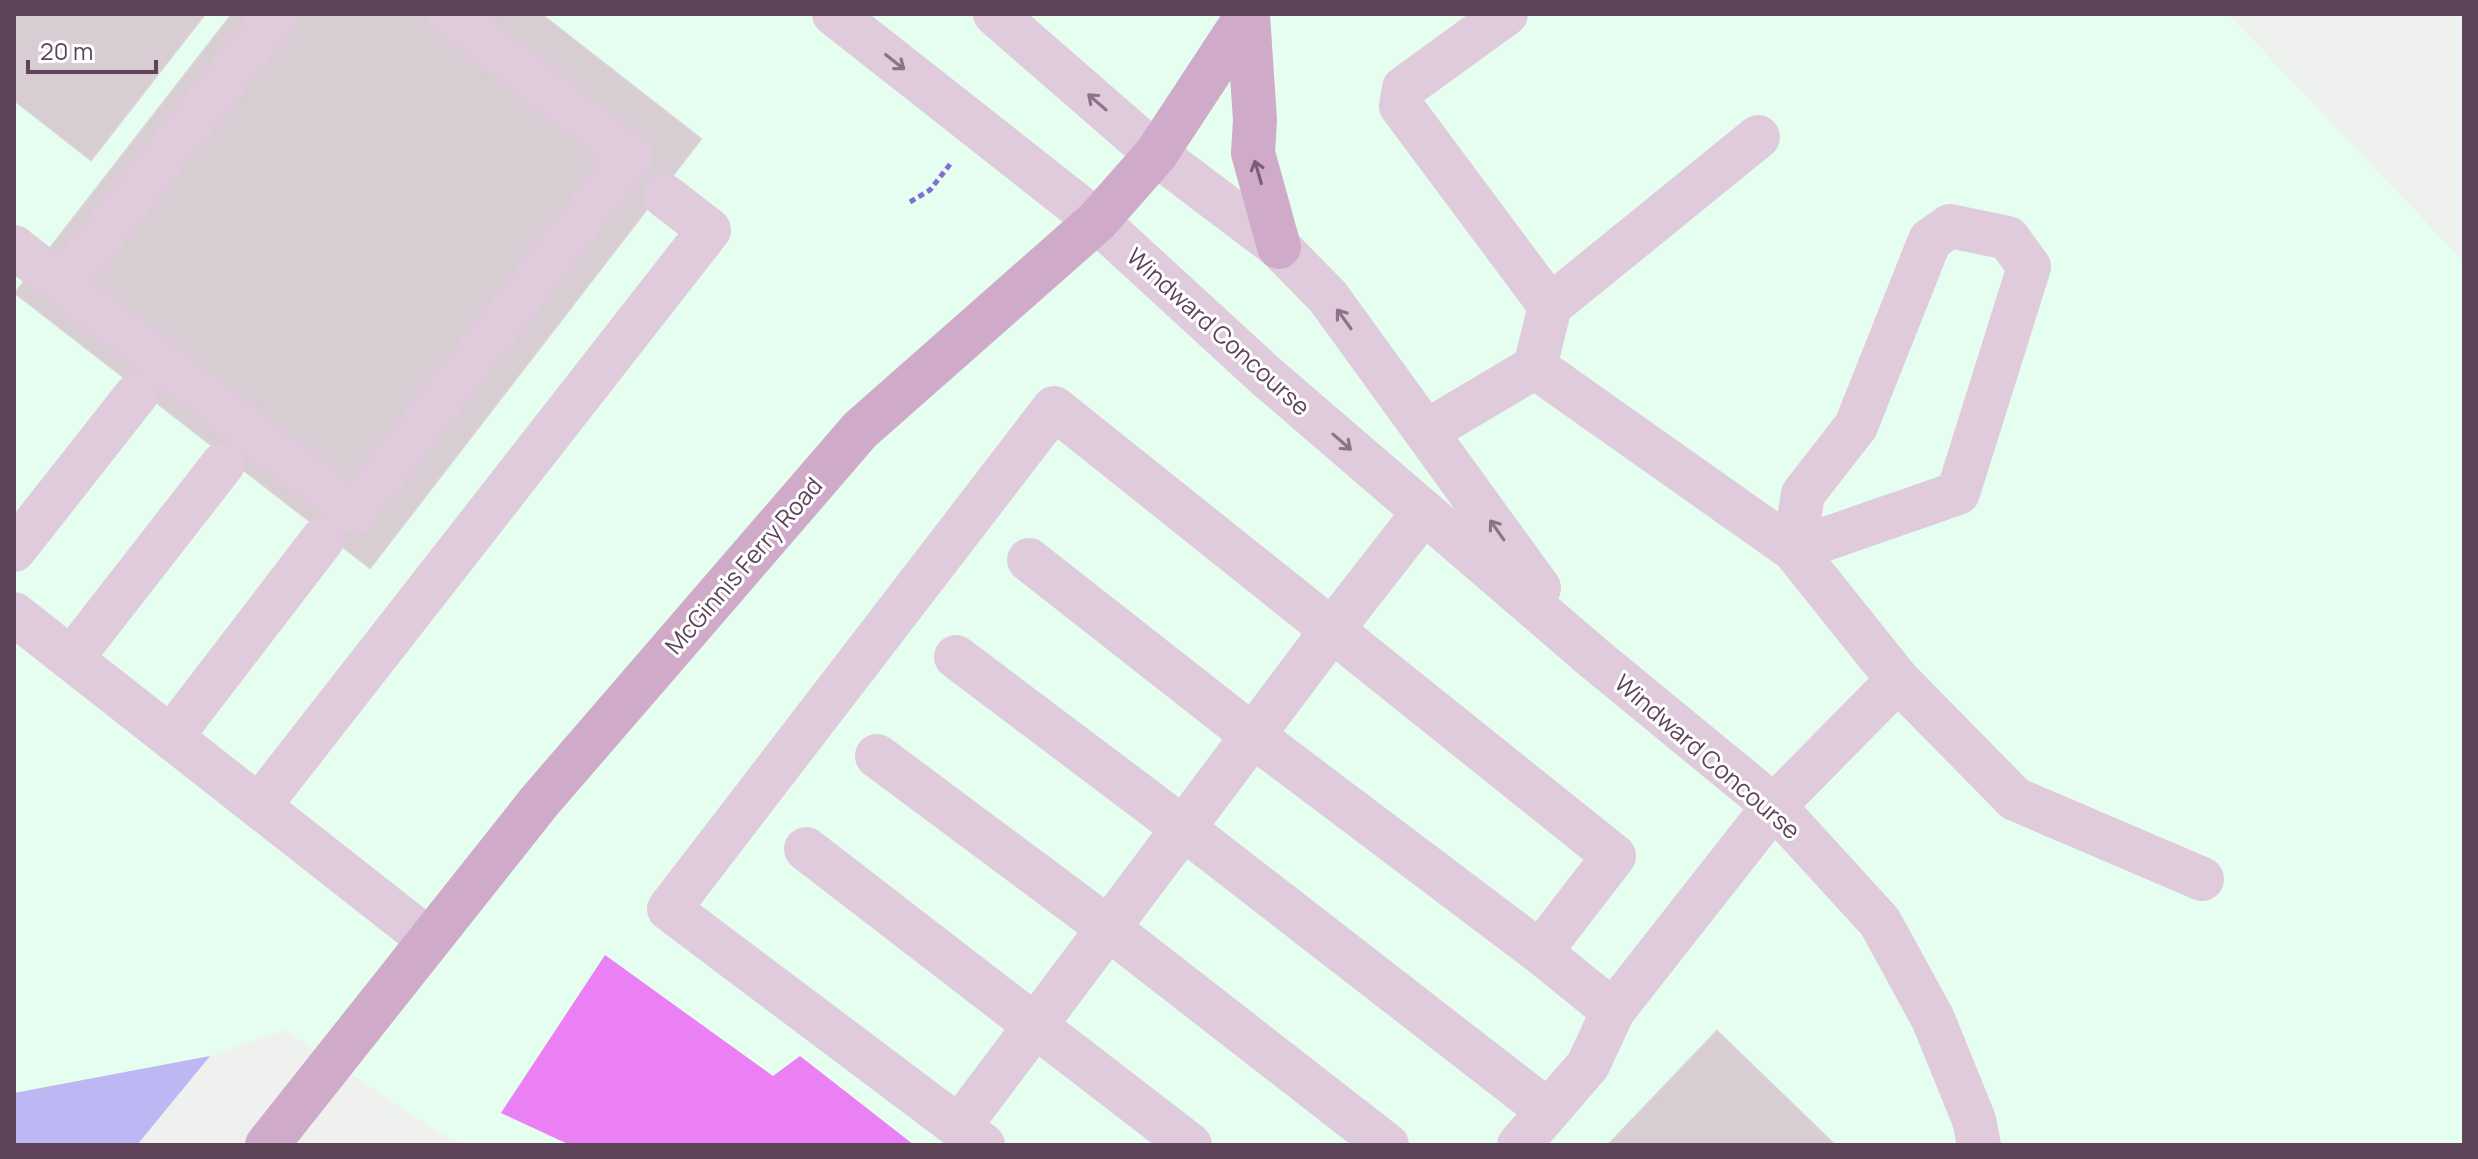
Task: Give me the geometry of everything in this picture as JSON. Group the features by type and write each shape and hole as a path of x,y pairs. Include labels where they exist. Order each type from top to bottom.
{"main road":[{"name":"McGinnis Ferry Road","path":"267,1145 539,802 860,430 1097,221 1156,154 1249,14"},
{"path":"1249,14 1255,120 1253,153 1279,247"}],"street":[{"path":"63,285 277,14"},
{"path":"14,247 354,512 631,156 449,14"},
{"name":"Windward Concourse","path":"834,14 1097,221 1267,377 1595,659 1774,806 1880,922 1933,1019 1974,1120 1979,1145"},
{"name":"Windward Concourse","path":"995,14 1156,154 1279,247 1328,297 1515,556 1595,659"},
{"path":"1506,14 1404,88 1401,106 1550,306"},
{"path":"1427,431 1535,367 1550,306 1758,137"},
{"path":"259,806 709,230 665,196"},
{"path":"1950,226 2008,238 2029,267 1958,493 1794,550 1803,494 1856,426 1930,240 1950,226"},
{"path":"1535,367 1794,550 1898,680 2015,799 2202,879"},
{"path":"14,550 136,395"},
{"path":"1424,512 1332,630 1252,735 1033,1027 971,1136 669,909 1054,408 1332,630 1614,856 1540,952"},
{"path":"71,659 223,464"},
{"path":"171,737 322,540"},
{"path":"1029,560 1613,1011"},
{"path":"14,614 428,939"},
{"path":"956,657 1183,828 1548,1111"},
{"path":"1519,1145 1588,1065 1613,1011 1774,806 1898,680"},
{"path":"877,756 1108,928 1387,1145"},
{"path":"806,849 1190,1145"}],"shaded area":[{"path":"14,14 2228,14 2464,262 2464,1145 470,1145 441,1134 285,1030 210,1056 14,1111"},
{"path":"605,955 773,1076 800,1056 914,1145 570,1145 501,1113"},
{"path":"210,1056 137,1145 14,1145 14,1093"}],"building":[{"path":"14,14 205,14 91,160 14,100"},
{"path":"232,14 541,14 701,139 370,568 15,293"},
{"path":"1717,1031 1835,1145 1608,1145"}]}
